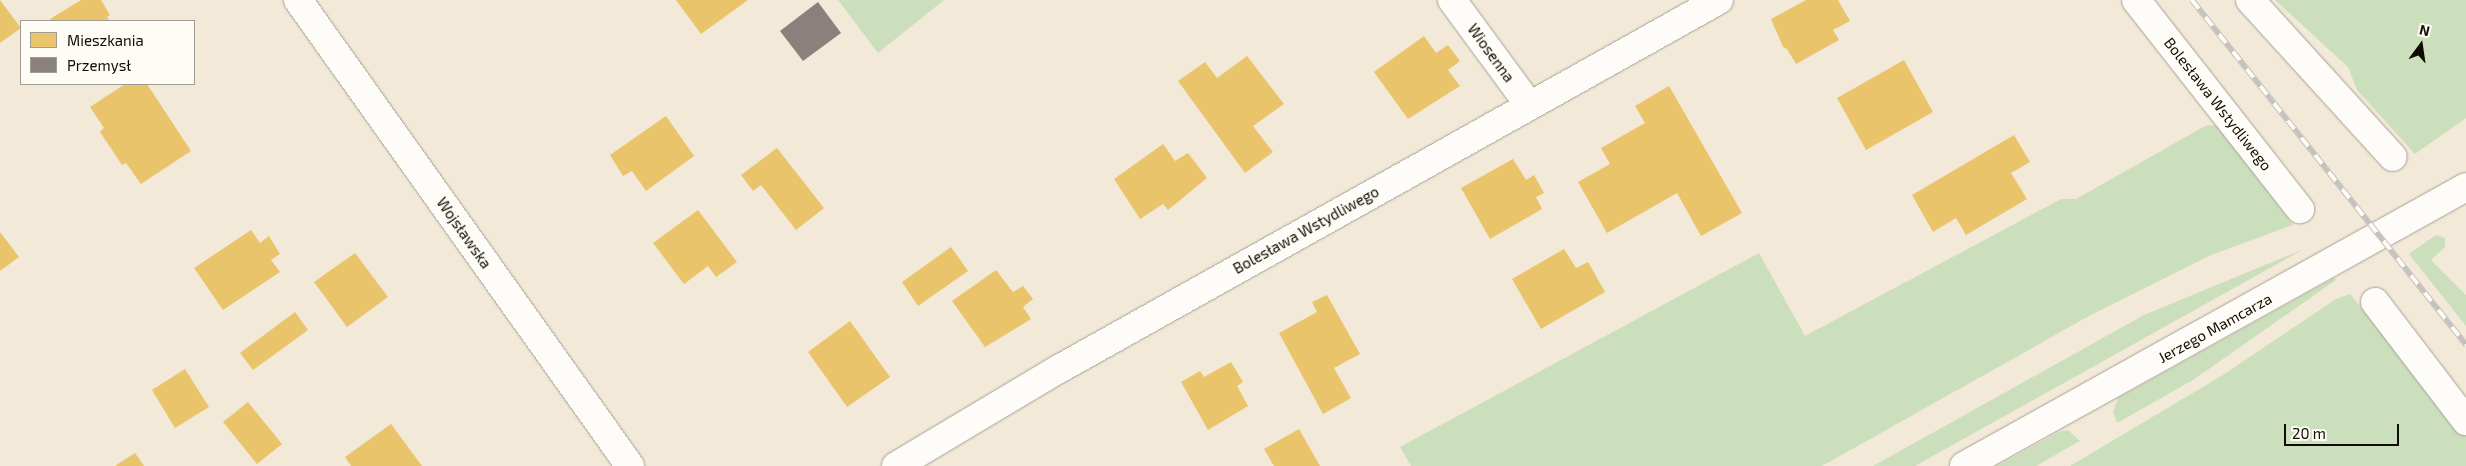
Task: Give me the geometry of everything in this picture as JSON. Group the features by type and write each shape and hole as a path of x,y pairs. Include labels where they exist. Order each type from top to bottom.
{"street":[{"name":"Wojsławska","path":"298,0 630,466"},
{"name":"Wiosenna","path":"1452,0 1530,105"},
{"name":"Bolesława Wstydliwego","path":"896,466 1060,369 1719,0"},
{"name":"Bolesława Wstydliwego","path":"2136,0 2300,209"},
{"path":"2250,0 2393,157"},
{"name":"Jerzego Mamcarza","path":"1964,466 2466,187"},
{"path":"2375,302 2466,421"}],"green space":[{"path":"838,0 944,0 878,53"},
{"path":"2275,0 2466,0 2466,118 2415,154 2357,90 2348,67"},
{"path":"2207,125 2218,126 2293,225 2211,255 2089,316 1822,466 1411,466 1400,447 1759,253 1805,336 2061,199 2076,199"},
{"path":"2436,235 2445,238 2445,247 2431,260 2466,295 2466,326 2409,254"},
{"path":"2304,249 1915,466 1873,466 2144,315"},
{"path":"2334,278 2336,280 2193,380 2117,423 2113,412 2118,398"},
{"path":"2350,294 2466,435 2466,466 2070,466 2223,375 2336,299"},
{"path":"2068,430 2080,441 2036,466 1997,466 2059,432"}],"building: Mieszkania":[{"path":"0,0 20,29 0,43"},
{"path":"81,0 101,0 110,15 107,17 109,20 50,19"},
{"path":"676,0 748,0 701,34"},
{"path":"1806,0 1838,0 1850,21 1833,30 1839,40 1796,64 1787,49 1783,47 1771,19"},
{"path":"1424,36 1436,53 1448,45 1460,61 1448,70 1460,86 1408,119 1374,72"},
{"path":"1247,56 1284,104 1253,126 1273,152 1245,173 1178,81 1205,62 1217,78"},
{"path":"1904,60 1933,112 1866,150 1837,98"},
{"path":"123,85 148,85 191,151 141,184 126,163 122,165 100,132 104,128 90,107"},
{"path":"1669,86 1742,213 1701,236 1677,193 1607,233 1578,182 1610,164 1601,148 1645,123 1635,106"},
{"path":"666,116 694,156 646,191 632,171 623,176 610,155"},
{"path":"2014,135 2030,162 2011,173 2027,199 1966,235 1956,218 1933,232 1912,195"},
{"path":"1163,144 1175,161 1188,153 1207,178 1168,210 1163,204 1140,219 1114,179"},
{"path":"777,148 824,208 796,230 761,185 753,191 741,175"},
{"path":"1513,159 1526,180 1534,175 1544,193 1536,197 1542,209 1490,239 1461,188"},
{"path":"698,210 737,262 716,277 708,266 684,284 653,243"},
{"path":"251,230 260,243 269,236 280,254 271,260 280,272 223,310 194,268"},
{"path":"0,232 19,257 0,271"},
{"path":"951,247 968,271 918,306 902,282"},
{"path":"1564,249 1576,268 1588,262 1605,292 1541,329 1512,279"},
{"path":"355,253 388,297 347,327 314,282"},
{"path":"996,270 1013,292 1023,286 1033,299 1023,307 1031,319 985,347 952,301"},
{"path":"1327,295 1360,354 1334,368 1351,398 1323,414 1279,333 1317,312 1312,302"},
{"path":"295,312 308,330 253,370 240,353"},
{"path":"850,321 890,377 847,407 808,352"},
{"path":"1231,362 1243,382 1237,386 1248,406 1208,430 1181,382 1200,371 1204,377"},
{"path":"185,369 209,407 175,428 152,390"},
{"path":"248,402 282,444 257,464 223,422"},
{"path":"391,424 422,466 351,466 345,457"},
{"path":"1299,429 1320,466 1274,466 1264,449"},
{"path":"135,453 144,466 115,466"}],"building: Przemysł":[{"path":"818,2 841,33 803,61 780,31"}],"railway":[{"path":"2192,0 2466,345"}]}
